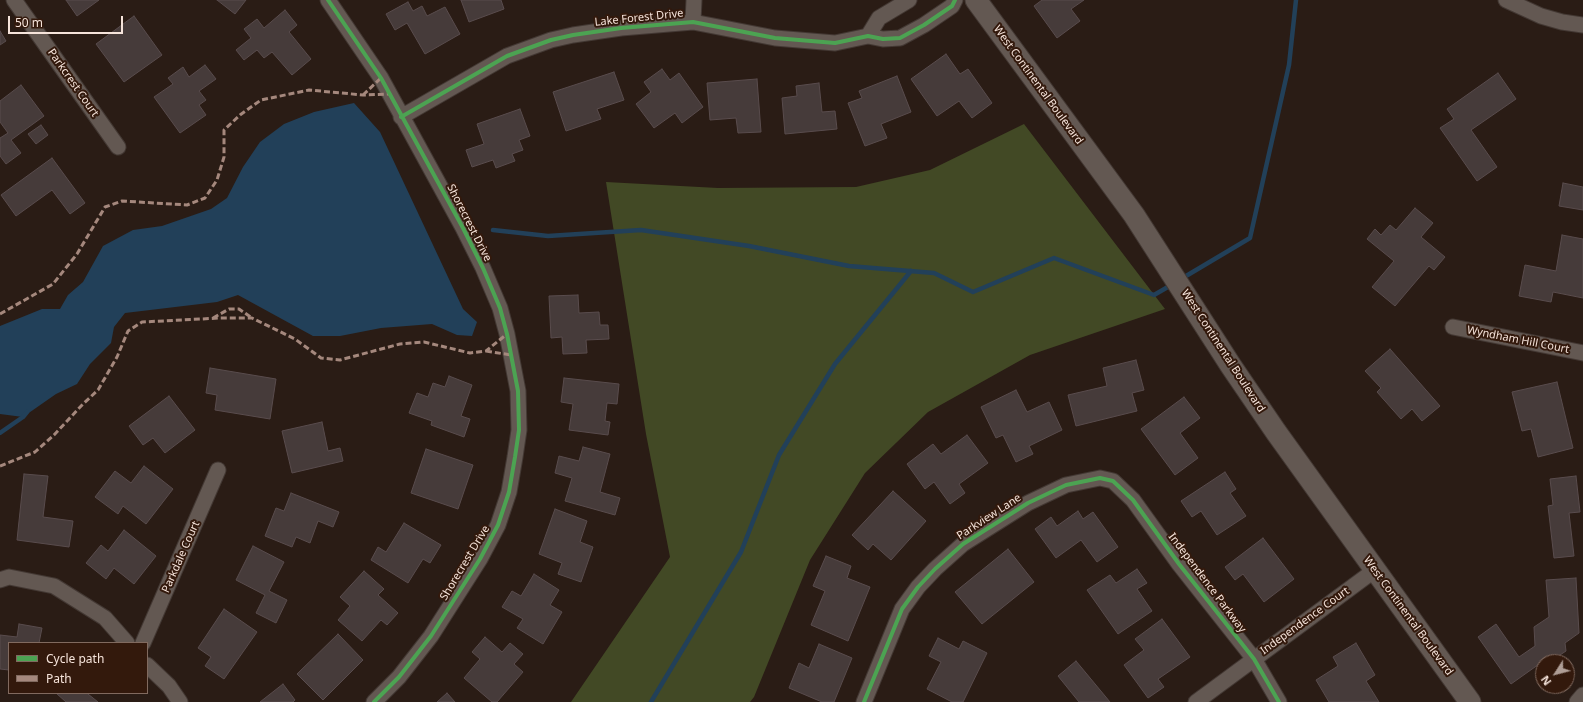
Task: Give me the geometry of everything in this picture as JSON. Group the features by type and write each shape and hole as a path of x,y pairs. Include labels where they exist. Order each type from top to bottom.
{"main road":[{"name":"West Continental Boulevard","path":"976,0 1144,229 1276,432 1470,702"}],"street":[{"name":"Parkcrest Court","path":"14,0 118,147"},
{"name":"Shorecrest Drive","path":"328,0 381,78 463,228 500,308 507,334 518,391 516,458 509,492 498,525 480,559 431,636 399,677 374,702"},
{"path":"693,22 694,0"},
{"path":"868,36 879,18 910,0"},
{"name":"Lake Forest Drive","path":"402,117 507,56 551,40 573,35 621,28 693,22 775,38 835,43 868,36 883,39 900,38 947,10 952,6 955,0"},
{"path":"1506,0 1541,16 1562,22 1583,25"},
{"name":"Wyndham Hill Court","path":"1453,327 1583,353"},
{"name":"Parkdale Court","path":"143,642 218,470"},
{"name":"Parkview Lane","path":"864,702 902,609 918,587 935,569 963,544 1028,503 1066,485 1100,478 1113,481"},
{"name":"Independence Parkway","path":"1113,481 1134,500 1179,564 1254,659 1278,702"},
{"name":"Independence Court","path":"1196,702 1374,570"},
{"path":"0,580 9,577 54,586 105,618 126,642"},
{"path":"148,666 169,686 180,702"},
{"path":"1577,702 1583,695"}],"green space":[{"path":"1024,124 1165,309 1030,355 928,412 865,473 810,560 754,697 750,702 571,702 670,557 646,434 606,182 718,188 856,187 930,170"}],"water":[{"path":"354,103 380,132 463,309 477,322 472,336 457,335 432,324 381,328 340,336 313,336 238,295 217,302 125,313 114,327 111,343 90,364 77,384 56,394 23,417 0,414 0,326 42,309 60,309 68,295 83,282 103,246 133,230 162,226 211,209 227,198 243,167 260,142 284,124 314,112"}],"building":[{"path":"66,0 99,0 77,16"},
{"path":"217,0 246,0 235,14"},
{"path":"461,0 501,0 504,9 469,22"},
{"path":"1042,0 1084,0 1071,9 1080,21 1057,38 1034,6"},
{"path":"408,2 413,11 422,6 427,16 445,7 460,34 425,54 407,23 395,30 386,14"},
{"path":"285,10 297,25 289,32 311,59 292,75 272,52 264,58 257,50 244,60 236,50 251,38 244,29 257,19 264,28"},
{"path":"134,16 162,55 124,82 96,44"},
{"path":"0,31 6,41 0,45"},
{"path":"946,54 960,74 968,69 992,103 972,118 959,101 937,116 911,79"},
{"path":"205,65 216,79 199,91 206,100 199,105 206,115 180,133 154,97 173,84 168,78 183,67 189,77"},
{"path":"662,69 670,80 679,73 703,107 682,123 675,113 654,128 636,104 651,92 644,82"},
{"path":"614,72 624,100 597,109 601,119 566,131 553,92"},
{"path":"1498,73 1516,99 1471,130 1497,167 1477,181 1440,128 1454,119 1447,109"},
{"path":"897,76 911,112 881,124 887,138 865,146 848,103 862,98 859,91"},
{"path":"757,79 761,132 738,133 736,118 710,120 707,83"},
{"path":"819,83 822,112 835,111 837,129 785,134 782,98 797,96 796,86"},
{"path":"21,85 44,116 11,140 21,153 6,164 0,156 0,138 8,133 0,122 0,101"},
{"path":"520,109 530,136 519,140 523,150 512,154 515,161 496,168 493,160 472,167 466,150 484,144 477,124"},
{"path":"41,125 48,135 36,144 28,134"},
{"path":"52,158 85,203 70,214 52,190 16,216 1,195"},
{"path":"1563,183 1583,187 1583,210 1559,206"},
{"path":"1415,208 1433,223 1421,237 1445,257 1434,270 1429,266 1395,306 1372,287 1394,261 1367,239 1375,229 1381,235 1390,225 1396,230"},
{"path":"1562,235 1583,239 1583,298 1553,292 1551,302 1519,296 1525,265 1556,271"},
{"path":"578,295 579,313 599,312 600,325 608,325 609,339 586,340 587,353 563,354 562,337 551,338 549,296"},
{"path":"1390,349 1440,406 1422,421 1412,409 1401,419 1377,392 1381,388 1365,371"},
{"path":"1136,360 1144,390 1132,393 1137,411 1076,426 1068,395 1107,386 1103,368"},
{"path":"210,368 276,379 270,419 215,410 217,395 206,393"},
{"path":"449,376 472,385 461,416 470,419 464,437 431,425 432,421 409,413 417,393 428,397 433,383 445,387"},
{"path":"564,378 619,384 617,404 607,403 605,421 610,422 608,435 569,430 573,404 561,402"},
{"path":"1557,382 1573,448 1538,457 1531,429 1522,431 1512,392"},
{"path":"1016,390 1027,412 1049,402 1062,430 1029,446 1033,454 1016,462 1003,435 996,438 981,407"},
{"path":"169,396 195,430 165,453 153,438 143,445 129,426"},
{"path":"1184,397 1200,418 1180,433 1198,458 1175,475 1141,429"},
{"path":"322,422 328,451 340,448 343,461 292,473 282,431"},
{"path":"967,435 988,463 959,484 965,493 950,504 934,482 925,489 907,464 933,444 941,454"},
{"path":"583,447 610,454 600,492 620,498 615,515 565,501 572,478 555,473 559,456 579,461"},
{"path":"426,449 473,465 458,509 411,493"},
{"path":"144,466 173,489 146,524 123,506 118,514 95,497 115,471 131,483"},
{"path":"1225,472 1236,489 1230,493 1246,516 1217,535 1201,511 1192,517 1181,501"},
{"path":"24,474 48,476 43,517 73,521 69,547 17,540"},
{"path":"1576,476 1580,512 1569,513 1574,556 1554,558 1548,506 1553,505 1550,479"},
{"path":"893,491 926,521 891,560 873,544 868,550 852,535"},
{"path":"291,493 339,512 333,527 318,521 310,543 296,537 292,547 265,536 276,508 284,511"},
{"path":"555,509 587,521 580,542 593,547 581,582 558,574 562,563 539,554"},
{"path":"1078,511 1083,519 1093,512 1118,547 1097,562 1081,540 1056,558 1035,529 1051,517 1057,526"},
{"path":"404,523 441,545 430,563 423,559 408,583 371,560 378,547 386,552"},
{"path":"124,530 156,556 134,584 114,568 106,579 86,563 101,545 108,551"},
{"path":"1263,538 1294,579 1264,602 1243,574 1235,580 1225,567"},
{"path":"253,546 284,562 269,591 287,600 276,623 256,613 265,595 236,580"},
{"path":"1008,549 1034,582 982,624 955,592"},
{"path":"826,556 851,566 847,578 870,587 848,641 811,625 825,591 813,586"},
{"path":"1137,569 1147,583 1137,589 1152,611 1118,634 1087,590 1110,575 1116,583"},
{"path":"364,571 384,589 378,595 398,613 387,625 381,620 362,641 338,620 350,606 340,597"},
{"path":"534,574 559,590 550,605 562,612 543,644 517,628 523,619 502,607 512,591 521,596"},
{"path":"1576,578 1579,633 1565,643 1566,651 1562,654 1535,654 1535,667 1511,684 1478,637 1496,624 1519,657 1535,646 1534,627 1549,617 1546,580"},
{"path":"224,609 257,632 224,679 205,666 211,657 198,648"},
{"path":"1162,619 1190,657 1158,679 1164,687 1148,698 1124,665 1144,650 1135,639"},
{"path":"19,624 42,628 39,642 8,642 8,670 0,669 0,635 17,637"},
{"path":"338,634 363,660 323,700 297,674"},
{"path":"485,637 502,652 510,643 523,654 514,664 523,672 497,702 492,702 464,678 480,659 472,652"},
{"path":"938,638 959,649 963,641 987,653 963,702 952,702 927,689 941,662 929,656"},
{"path":"1356,643 1375,675 1366,681 1379,702 1329,702 1316,680 1338,666 1333,657"},
{"path":"819,644 852,658 834,702 822,702 789,688 799,663 809,668"},
{"path":"1076,661 1110,702 1079,702 1058,676"},
{"path":"283,684 295,700 293,702 260,702"},
{"path":"447,693 455,702 437,702"},
{"path":"57,694 88,694 98,702 66,702"}],"waterway":[{"path":"1181,279 1250,238 1289,65 1296,0"},
{"path":"493,230 548,236 641,230 749,246 849,266 934,273 973,292 1054,258 1154,295 1173,284"},
{"path":"651,702 741,552 779,455 835,364 911,271"},
{"path":"0,433 23,417 27,412"}],"marked path":[{"path":"363,95 381,78"},
{"path":"0,314 53,284 77,254 105,207 122,201 187,205 205,198 217,180 224,157 224,130 240,115 261,100 309,90 363,95 389,94"},
{"path":"213,318 229,309 239,309 252,318"},
{"path":"0,466 35,452 54,435 98,390 117,357 128,331 142,322 252,318 295,339 321,358 340,360 400,344 424,342 470,353 486,351 507,334"},
{"path":"486,351 511,355"}],"cycle path":[{"path":"328,0 381,78 463,228 483,268 500,308 507,334 518,391 519,430 515,457 509,492 498,525 480,559 431,636 399,677 374,702"},
{"path":"401,117 507,56 551,40 573,35 621,28 693,22 775,38 835,43 868,36 883,39 900,38 924,25 952,6 955,0"},
{"path":"864,702 902,609 918,587 935,569 963,544 1028,503 1066,485 1100,478 1113,481 1133,500 1179,564 1254,659 1279,702"}]}
